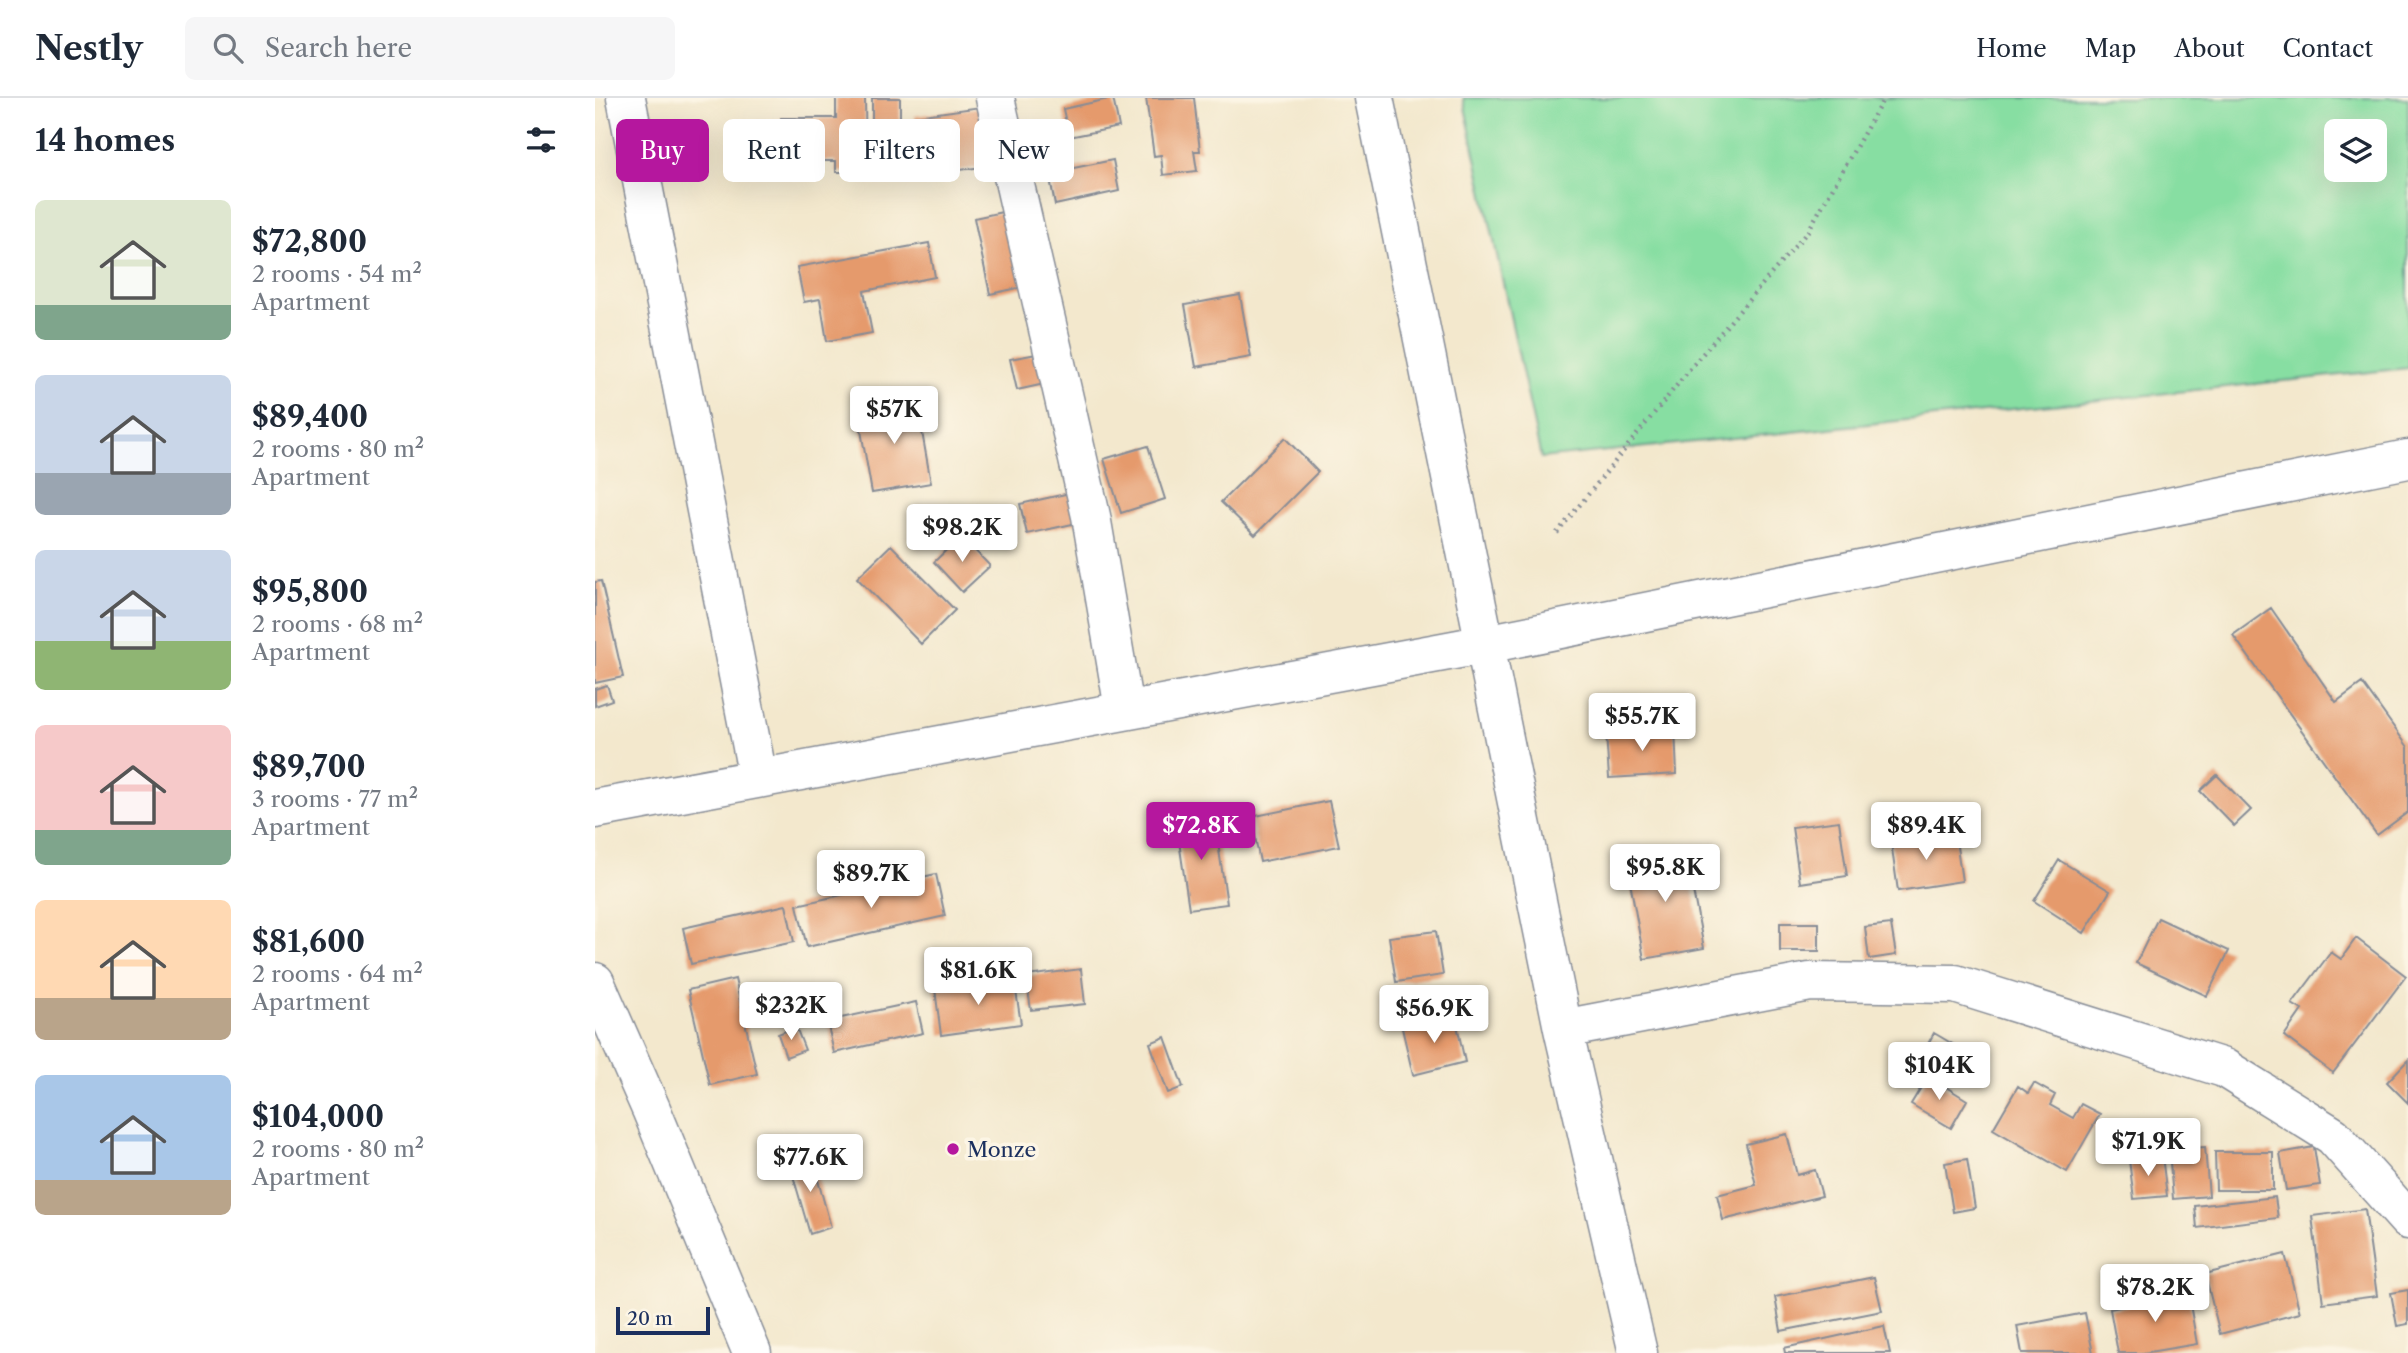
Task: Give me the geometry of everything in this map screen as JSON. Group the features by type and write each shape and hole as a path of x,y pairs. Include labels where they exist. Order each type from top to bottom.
{"street":[{"path":"626,98 758,778"},
{"path":"995,98 1091,516 1124,709"},
{"path":"1374,98 1563,1030 1638,1353"},
{"path":"595,809 1486,644 2408,459"},
{"path":"595,982 752,1353"},
{"path":"1563,1030 1810,982 1955,984 2224,1068 2333,1136 2408,1220"}],"path":[{"path":"1557,533 1699,358 1808,231 1884,98"}],"green space":[{"path":"1463,98 2408,98 2408,368 1541,458"}],"building":[{"path":"836,98 865,98 865,119 839,119 839,172 836,172 836,161 825,161 825,119 781,119 781,118 836,118"},
{"path":"872,98 900,98 900,119 872,119"},
{"path":"1113,98 1119,127 1074,136 1074,119 1065,119 1063,109"},
{"path":"1146,98 1194,98 1200,151 1194,151 1197,171 1163,175 1161,155 1154,156"},
{"path":"988,106 990,119 974,119 974,168 960,170 960,119 915,119 915,116"},
{"path":"1113,160 1119,191 1055,205 1051,182 1074,182 1074,168"},
{"path":"1007,211 1023,287 990,294 974,218"},
{"path":"929,243 935,277 864,291 872,333 827,341 820,299 804,302 797,267"},
{"path":"1240,295 1251,357 1196,367 1185,305"},
{"path":"1042,353 1049,383 1017,390 1010,359"},
{"path":"916,398 931,483 872,493 857,408"},
{"path":"1285,438 1318,472 1255,535 1221,502"},
{"path":"1148,446 1165,499 1121,513 1104,459"},
{"path":"1070,493 1077,523 1027,534 1020,504"},
{"path":"961,536 990,566 962,592 934,562"},
{"path":"891,545 955,610 921,644 857,578"},
{"path":"601,581 623,677 595,683 595,582"},
{"path":"2271,608 2336,702 2362,683 2408,747 2408,812 2377,835 2233,635"},
{"path":"607,685 612,700 595,706 595,689"},
{"path":"1675,729 1677,774 1609,778 1606,733"},
{"path":"2217,775 2251,810 2234,826 2200,791"},
{"path":"1329,801 1339,846 1260,862 1251,817"},
{"path":"1214,816 1227,904 1189,909 1176,821"},
{"path":"1839,821 1847,876 1800,883 1792,827"},
{"path":"1955,833 1962,881 1898,891 1891,842"},
{"path":"1685,849 1704,948 1644,959 1626,860"},
{"path":"2059,860 2110,891 2084,933 2034,901"},
{"path":"936,874 945,916 807,947 797,905"},
{"path":"786,905 794,942 691,964 683,928"},
{"path":"2158,918 2229,951 2207,996 2136,963"},
{"path":"1780,923 1819,923 1819,951 1780,951"},
{"path":"1891,924 1896,955 1869,959 1865,927"},
{"path":"1436,931 1443,975 1396,982 1389,937"},
{"path":"2356,938 2406,976 2333,1073 2284,1036 2302,1010 2292,1004 2331,952 2341,959"},
{"path":"1081,969 1085,1004 1031,1010 1026,976"},
{"path":"1014,978 1021,1024 941,1035 935,989"},
{"path":"735,979 757,1074 710,1085 688,990"},
{"path":"916,1002 923,1033 834,1053 827,1021"},
{"path":"1455,1016 1465,1062 1413,1075 1402,1028"},
{"path":"796,1027 805,1050 786,1057 778,1034"},
{"path":"1934,1033 1968,1053 1953,1079 1919,1060"},
{"path":"1165,1037 1183,1087 1168,1093 1150,1043"},
{"path":"2408,1060 2408,1103 2387,1082"},
{"path":"1928,1076 1967,1100 1951,1128 1911,1104"},
{"path":"2034,1083 2055,1095 2050,1105 2073,1118 2081,1104 2100,1114 2067,1172 1993,1129 2018,1086 2028,1093"},
{"path":"1787,1134 1797,1175 1815,1170 1822,1196 1723,1220 1717,1195 1756,1185 1746,1144"},
{"path":"2205,1147 2209,1196 2173,1199 2169,1150"},
{"path":"2314,1147 2320,1185 2286,1190 2280,1153"},
{"path":"2215,1152 2273,1152 2273,1190 2216,1190"},
{"path":"811,1155 831,1227 810,1234 789,1162"},
{"path":"2162,1156 2167,1196 2134,1199 2129,1160"},
{"path":"1967,1159 1975,1208 1953,1212 1945,1163"},
{"path":"2275,1197 2278,1218 2197,1228 2195,1206"},
{"path":"2365,1209 2377,1296 2323,1303 2312,1216"},
{"path":"2285,1254 2300,1313 2220,1334 2205,1274"},
{"path":"1874,1277 1882,1311 1781,1331 1775,1297"},
{"path":"2187,1287 2197,1344 2143,1353 2118,1353 2110,1309 2156,1300 2155,1293"},
{"path":"2408,1290 2408,1324 2397,1326 2391,1293"},
{"path":"2085,1313 2093,1353 2022,1353 2017,1326"},
{"path":"1884,1326 1890,1353 1785,1353 1784,1348"}],"place":[{"name":"Monze","path":"953,1149"}]}
